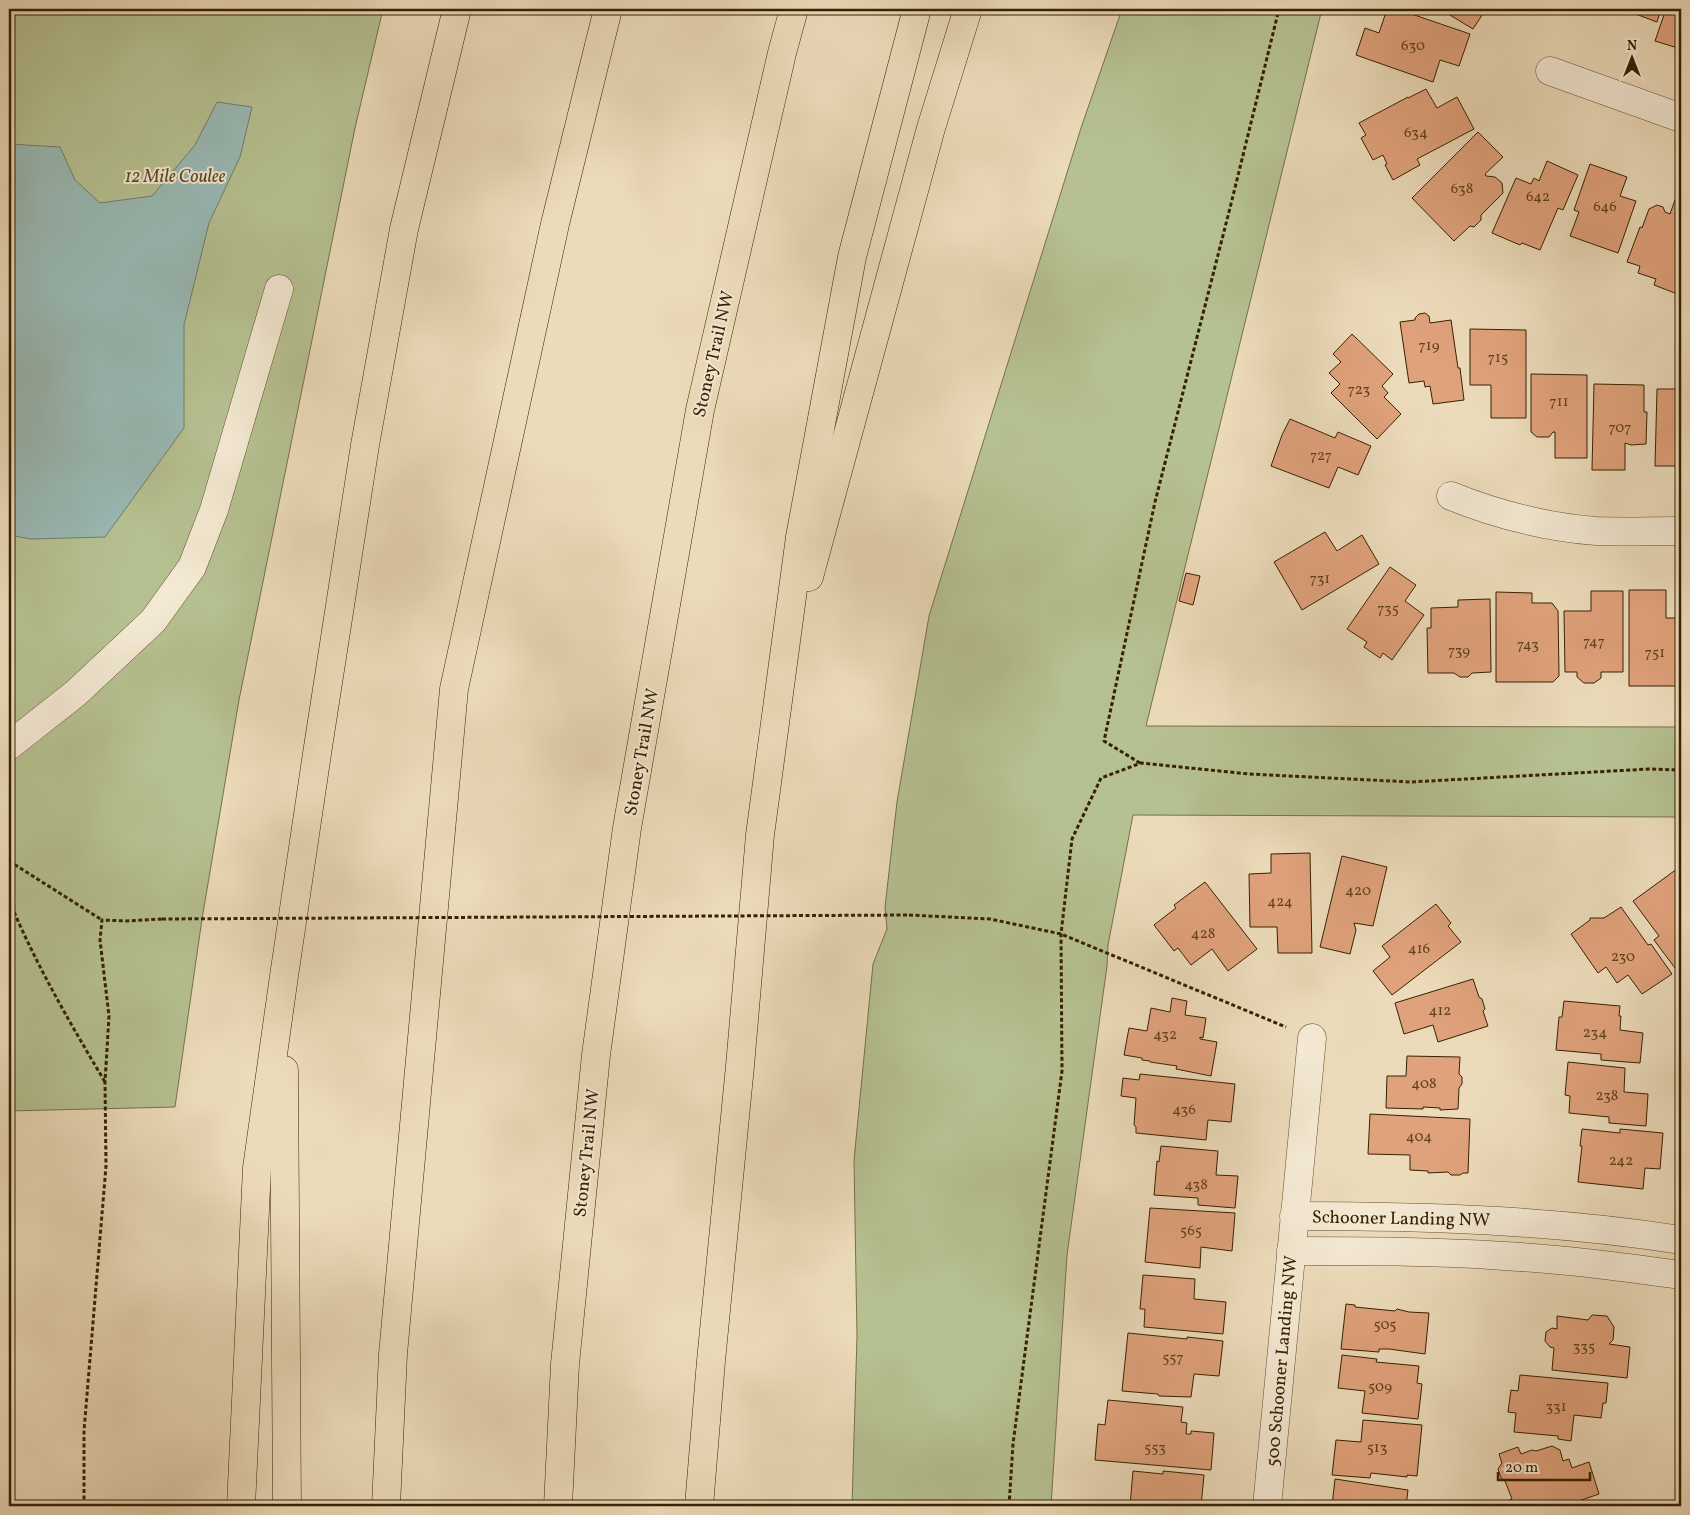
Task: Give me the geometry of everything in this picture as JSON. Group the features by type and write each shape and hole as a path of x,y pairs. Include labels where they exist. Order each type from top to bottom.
{"highway":[{"path":"241,1506 257,1168 284,976 364,454 404,229 457,9"},
{"path":"386,1506 393,1354 454,689 555,224 608,9"},
{"name":"Stoney Trail NW","path":"558,1506 565,1364 594,1074 627,828 700,410 794,9"},
{"path":"699,1506 760,835 800,537 852,257 917,9"},
{"path":"781,680 930,128 968,9"},
{"path":"284,976 287,1506"}],"street":[{"path":"1550,71 1681,118"},
{"path":"9,746 76,693 153,621 192,567 214,510 279,289"},
{"path":"1451,496 1479,508 1555,526 1598,531 1681,531"},
{"name":"500 Schooner Landing NW","path":"1267,1506 1312,1038"},
{"name":"Schooner Landing NW","path":"1294,1216 1385,1216 1507,1221 1598,1229 1681,1240"},
{"name":"Schooner Landing NW","path":"1505,1256 1507,1221"},
{"name":"Schooner Landing NW","path":"1292,1251 1386,1250 1505,1256 1604,1265 1681,1275"}],"path":[{"path":"1279,9 1232,204 1155,502 1104,741 1141,763 1249,774 1412,782 1649,769 1681,770"},
{"path":"1010,1506 1013,1444 1062,1071 1061,934 1072,839 1101,778 1141,763"},
{"path":"9,861 102,920 910,915 990,919 1061,934 1312,1038"},
{"path":"9,900 20,927 63,1012 105,1082"},
{"path":"84,1506 84,1431 106,1166 105,1082 109,1016 100,940 102,920"}],"green space":[{"name":"12 Mile Coulee","path":"9,9 383,9 355,128 239,700 202,919 175,1107 9,1111"},
{"path":"1122,9 1322,9 1146,726 1681,727 1681,817 1133,815 1108,945 1107,966 1067,1255 1051,1506 852,1506 857,1336 854,1160 873,964 887,929 885,907 897,802 929,616 1081,128"}],"water":[{"path":"217,102 252,107 240,157 209,223 184,325 184,428 105,537 31,539 9,535 9,144 60,147 75,180 100,203 152,196 195,145"}],"building":[{"path":"1387,9 1397,9 1470,34 1459,66 1440,60 1433,82 1356,55 1365,28 1379,33"},
{"path":"1440,9 1486,9 1473,29"},
{"path":"1625,9 1661,9 1657,22"},
{"path":"1666,9 1681,9 1681,49 1655,41"},
{"path":"1426,89 1437,108 1457,97 1474,129 1417,159 1420,165 1393,180 1385,165 1387,164 1383,155 1373,160 1361,138 1366,135 1359,123"},
{"path":"1478,132 1503,157 1485,174 1486,176 1495,177 1502,183 1503,193 1481,215 1481,220 1474,227 1470,226 1454,241 1412,198"},
{"path":"1547,161 1578,175 1563,210 1558,208 1540,250 1522,243 1520,245 1492,233 1516,178 1531,184 1534,178 1539,181"},
{"path":"1590,164 1627,177 1620,196 1636,201 1618,253 1570,236 1579,212 1574,210"},
{"path":"1680,186 1681,276 1675,293 1654,285 1656,279 1638,273 1640,266 1627,262 1649,209 1657,205 1663,207 1665,212 1670,214"},
{"path":"1425,313 1429,316 1430,323 1451,320 1464,400 1433,404 1430,386 1425,387 1424,381 1409,383 1400,322 1415,320 1419,314"},
{"path":"1470,329 1526,330 1526,418 1491,418 1491,385 1470,385"},
{"path":"1352,334 1393,374 1382,386 1388,393 1384,397 1401,414 1377,439 1331,393 1340,384 1329,373 1341,362 1333,354"},
{"path":"1531,374 1587,375 1587,458 1555,458 1555,432 1549,437 1537,437 1531,432"},
{"path":"1594,384 1644,385 1644,412 1647,412 1646,444 1631,445 1625,443 1625,470 1592,470"},
{"path":"1657,389 1681,389 1681,466 1655,466"},
{"path":"1290,419 1335,438 1338,432 1371,446 1358,475 1338,467 1329,488 1271,466"},
{"path":"1325,532 1337,551 1362,535 1379,564 1302,610 1274,562"},
{"path":"1390,567 1416,585 1405,601 1424,615 1392,660 1383,653 1380,658 1364,647 1367,642 1347,629"},
{"path":"1186,573 1200,576 1193,605 1179,601"},
{"path":"1629,590 1666,590 1666,618 1681,618 1681,686 1629,686"},
{"path":"1591,591 1623,591 1623,672 1601,672 1601,678 1594,683 1584,683 1577,677 1577,672 1565,672 1564,611 1591,611"},
{"path":"1496,592 1532,593 1532,603 1552,603 1558,611 1559,676 1553,682 1496,682"},
{"path":"1490,599 1491,672 1472,673 1468,677 1460,677 1454,673 1428,673 1427,628 1431,628 1431,608 1458,607 1458,600"},
{"path":"1310,853 1312,953 1278,953 1277,927 1250,927 1249,874 1271,873 1271,854"},
{"path":"1342,856 1387,867 1373,926 1354,923 1356,930 1350,954 1320,947"},
{"path":"1681,866 1681,970 1678,972 1654,940 1659,936 1633,901"},
{"path":"1205,882 1257,949 1228,971 1212,949 1191,965 1178,948 1174,951 1154,925 1176,908 1174,905"},
{"path":"1436,904 1451,923 1448,926 1461,942 1392,995 1373,971 1390,957 1382,946"},
{"path":"1621,907 1648,945 1651,944 1672,974 1642,994 1628,975 1617,983 1606,967 1598,973 1571,934 1590,920 1590,918 1604,918"},
{"path":"1473,979 1479,997 1482,999 1485,1009 1483,1011 1488,1026 1438,1042 1433,1025 1404,1034 1395,1003"},
{"path":"1172,998 1187,1001 1185,1015 1206,1018 1203,1038 1200,1037 1200,1039 1217,1042 1211,1076 1176,1069 1177,1066 1150,1062 1142,1060 1142,1058 1124,1055 1129,1028 1147,1031 1151,1008 1170,1012"},
{"path":"1564,1001 1620,1006 1620,1030 1643,1033 1640,1063 1601,1060 1601,1054 1556,1050 1559,1017 1562,1017"},
{"path":"1407,1056 1460,1057 1459,1074 1462,1077 1462,1084 1459,1088 1458,1109 1440,1110 1440,1108 1423,1107 1423,1109 1386,1108 1387,1076 1406,1076"},
{"path":"1568,1062 1625,1068 1624,1092 1648,1094 1646,1126 1609,1123 1609,1117 1569,1113 1570,1096 1565,1095"},
{"path":"1140,1074 1235,1084 1231,1122 1208,1120 1206,1140 1136,1133 1134,1125 1136,1098 1121,1096 1123,1078 1139,1080"},
{"path":"1370,1114 1470,1119 1468,1173 1451,1175 1448,1172 1428,1173 1428,1171 1410,1170 1410,1155 1368,1154"},
{"path":"1582,1129 1620,1133 1620,1129 1663,1133 1660,1169 1645,1168 1643,1189 1578,1182"},
{"path":"1161,1146 1218,1151 1216,1175 1238,1176 1235,1208 1198,1205 1198,1198 1154,1195 1157,1161 1159,1162"},
{"path":"1150,1208 1235,1213 1232,1251 1201,1247 1200,1268 1145,1262"},
{"path":"1143,1275 1195,1279 1194,1299 1226,1302 1223,1334 1144,1327 1145,1309 1140,1309"},
{"path":"1346,1304 1355,1305 1355,1307 1429,1313 1425,1354 1389,1349 1379,1349 1379,1352 1341,1349"},
{"path":"1592,1315 1607,1316 1614,1327 1613,1340 1609,1344 1630,1347 1627,1378 1552,1370 1554,1348 1550,1347 1545,1341 1546,1332 1552,1328 1557,1329 1557,1316 1588,1320"},
{"path":"1128,1333 1223,1341 1219,1376 1194,1374 1191,1397 1159,1396 1158,1394 1122,1391"},
{"path":"1342,1355 1377,1359 1376,1362 1419,1366 1417,1383 1422,1384 1418,1419 1362,1413 1365,1391 1338,1388"},
{"path":"1520,1375 1608,1383 1606,1403 1603,1403 1601,1418 1574,1415 1571,1441 1558,1439 1558,1436 1514,1432 1516,1413 1508,1412 1511,1390 1518,1391"},
{"path":"1108,1400 1183,1407 1181,1422 1187,1423 1186,1434 1191,1434 1191,1431 1214,1433 1211,1470 1095,1460 1098,1424 1105,1425"},
{"path":"1363,1420 1422,1425 1417,1476 1407,1475 1407,1477 1371,1473 1370,1478 1332,1475 1336,1440 1361,1442"},
{"path":"1552,1446 1560,1450 1563,1461 1569,1459 1572,1468 1589,1462 1599,1494 1570,1504 1570,1506 1503,1506 1502,1503 1512,1499 1498,1469 1502,1463 1499,1454 1518,1447 1521,1454"},
{"path":"1133,1471 1163,1474 1163,1471 1204,1475 1201,1506 1130,1506"},
{"path":"1335,1479 1408,1490 1406,1506 1332,1506"}]}
